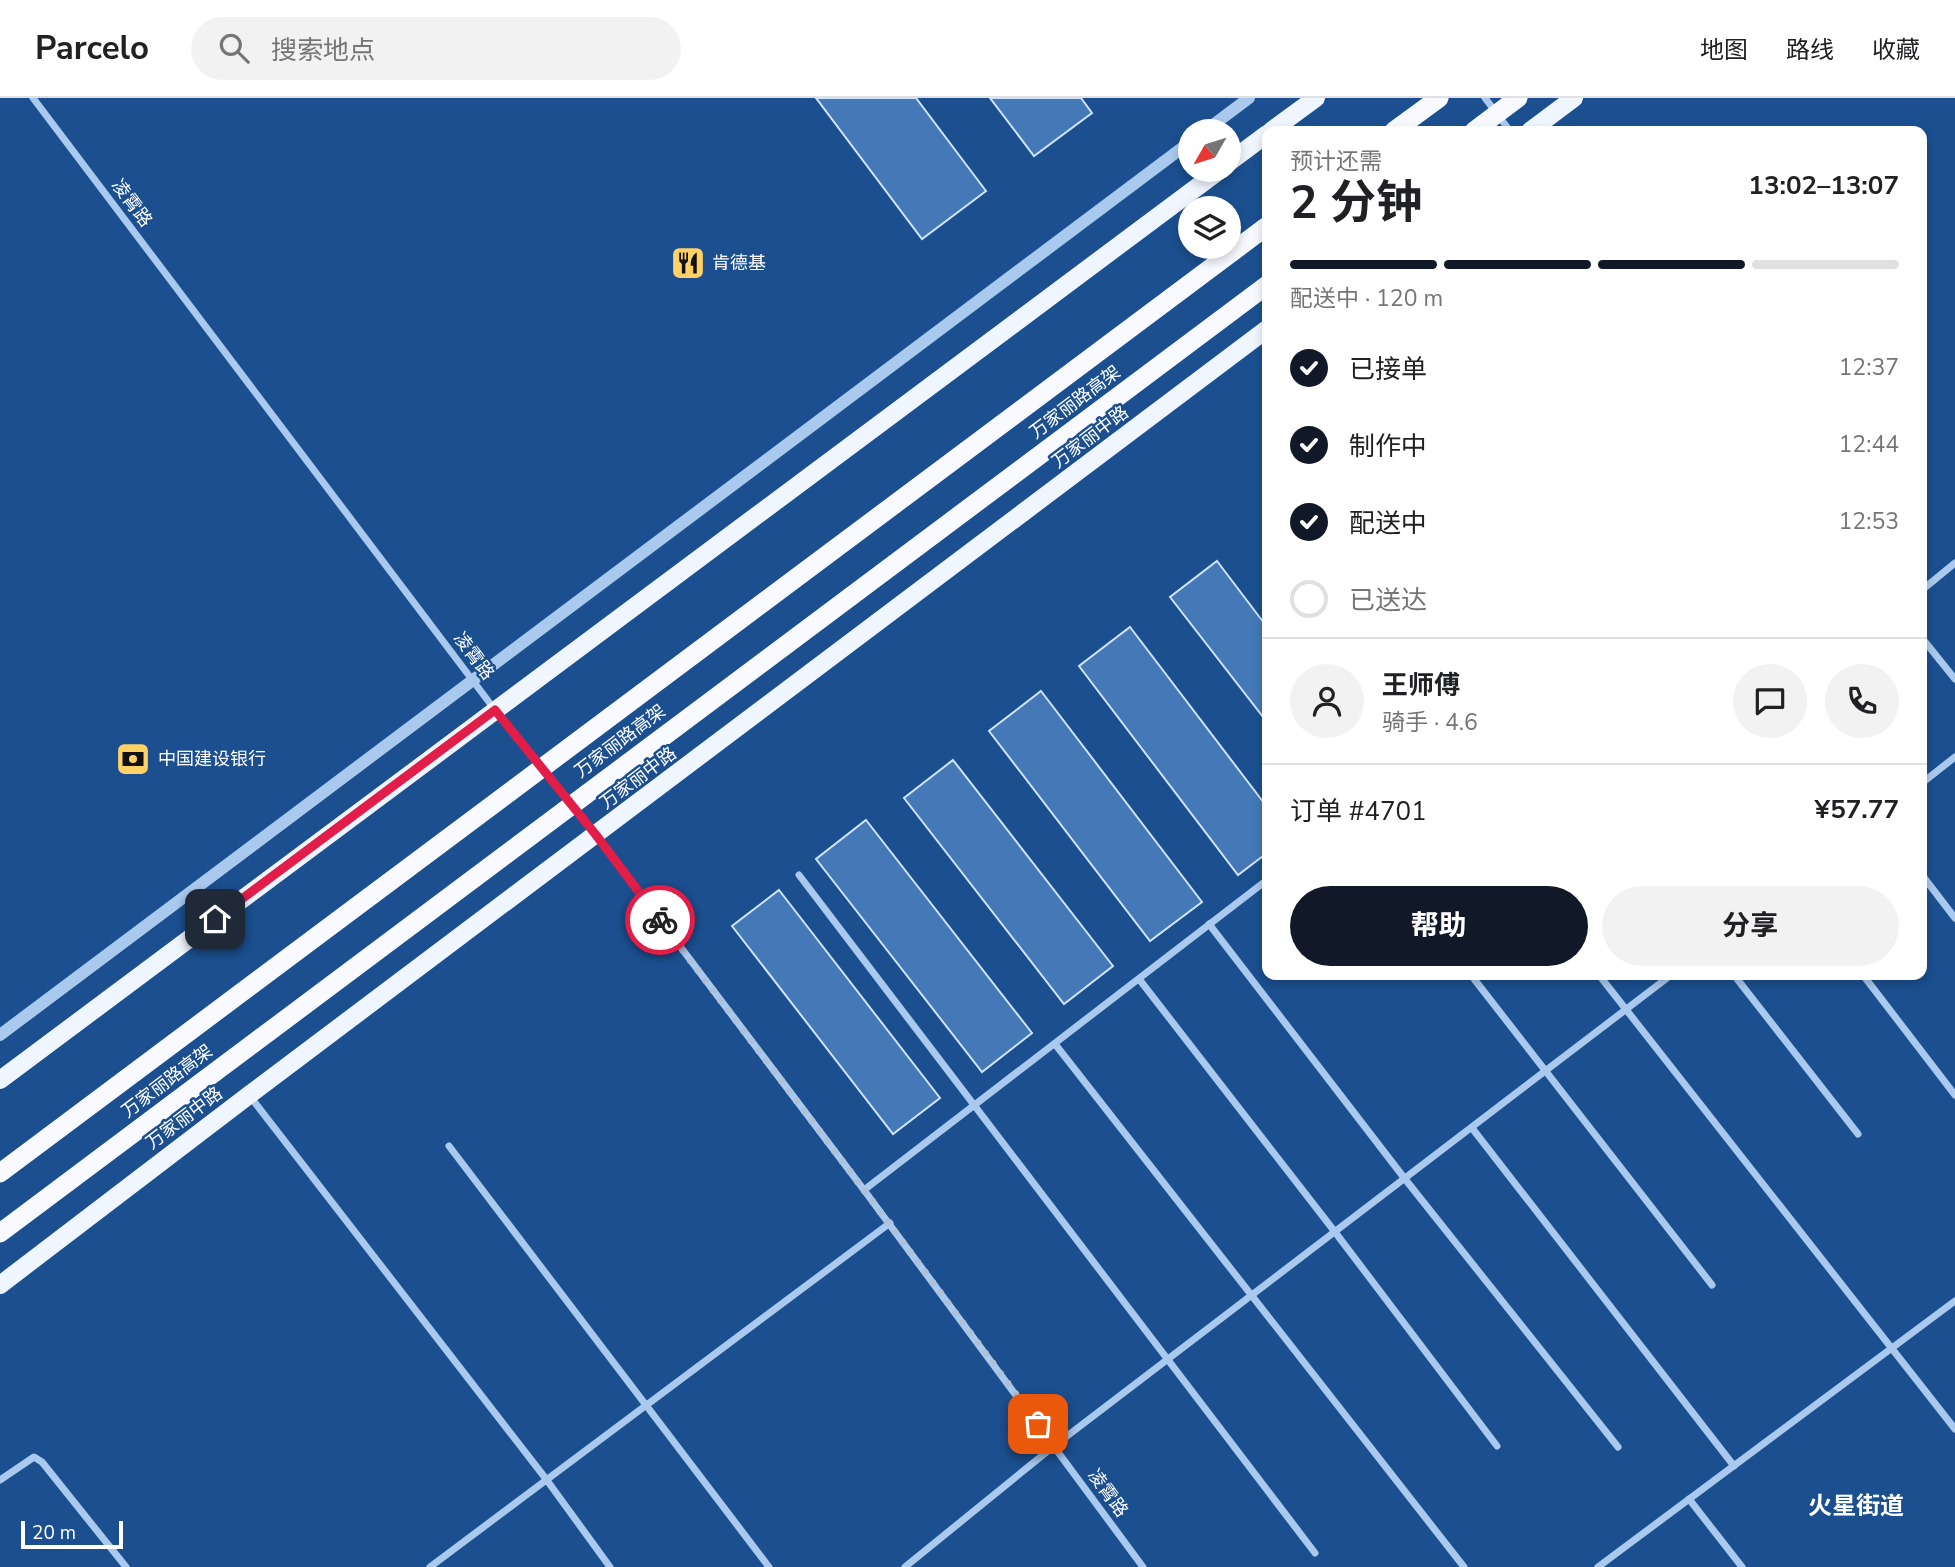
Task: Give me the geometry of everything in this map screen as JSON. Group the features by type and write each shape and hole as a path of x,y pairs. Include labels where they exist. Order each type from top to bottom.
{"highway":[{"path":"1401,126 1439,98"},
{"path":"1481,126 1518,98"},
{"name":"万家丽路高架","path":"0,1173 1262,230"},
{"name":"万家丽路高架","path":"0,1233 1262,289"}],"main road":[{"path":"1278,126 1316,98"},
{"path":"1537,126 1574,98"},
{"path":"1241,153 1262,138"},
{"path":"0,1080 1204,182"},
{"name":"万家丽中路","path":"0,1285 1262,334"}],"street":[{"name":"凌霄路","path":"33,98 472,680 596,835 890,1223 1143,1567"},
{"path":"1221,119 1249,98"},
{"path":"1485,98 1506,126"},
{"path":"0,1035 1178,151"},
{"path":"1927,586 1955,563"},
{"path":"1927,644 1955,679"},
{"path":"1927,779 1955,757"},
{"path":"799,875 1315,1553"},
{"path":"1927,882 1955,918"},
{"path":"864,1190 1262,884"},
{"path":"1209,924 1405,1179 1618,1447"},
{"path":"1139,979 1497,1446"},
{"path":"1475,980 1712,1285"},
{"path":"1603,980 1955,1429"},
{"path":"905,1567 1054,1446 1664,980"},
{"path":"1738,980 1858,1134"},
{"path":"1867,980 1955,1095"},
{"path":"1055,1044 1464,1567"},
{"path":"249,1095 546,1479 610,1567"},
{"path":"1472,1128 1734,1466"},
{"path":"449,1146 769,1567"},
{"path":"430,1567 890,1223"},
{"path":"1598,1567 1955,1301"},
{"path":"0,1480 34,1457 42,1462 126,1567"},
{"path":"1689,1499 1742,1567"}],"building":[{"path":"816,98 916,98 986,191 922,239"},
{"path":"990,98 1081,98 1092,113 1034,156"},
{"path":"1217,561 1262,620 1262,716 1170,597"},
{"path":"1130,627 1262,800 1262,857 1238,875 1079,666"},
{"path":"1041,691 1202,902 1150,941 989,731"},
{"path":"953,760 1113,966 1064,1004 904,798"},
{"path":"866,820 1032,1033 982,1072 816,859"},
{"path":"779,890 940,1098 893,1134 732,926"}],"way so far":[{"path":"660,920 1038,1424"}],"place":[{"name":"肯德基","path":"688,263"},
{"name":"中国建设银行","path":"133,759"}],"district":[{"name":"火星街道","path":"1856,1506"}],"route":[{"path":"215,919 495,710 596,835 660,920"}]}
